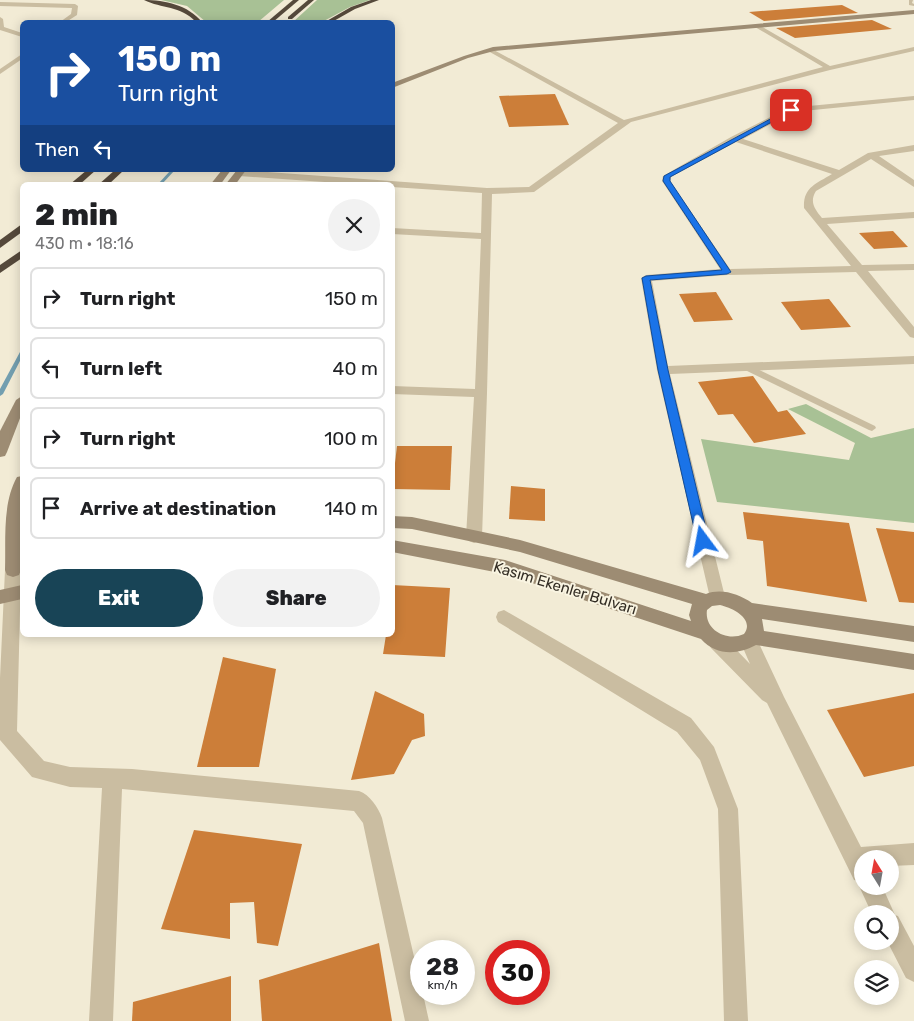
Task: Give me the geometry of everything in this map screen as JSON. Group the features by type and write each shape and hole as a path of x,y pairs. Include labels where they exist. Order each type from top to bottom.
{"highway":[{"path":"147,0 178,8 189,13 197,20"},
{"path":"272,20 296,0"},
{"path":"288,20 311,0"},
{"path":"332,20 353,8 376,0"},
{"path":"77,182 89,172"},
{"path":"106,182 118,172"},
{"path":"0,245 20,229"},
{"path":"0,270 20,255"}],"street":[{"path":"0,4 75,6 74,15 66,20"},
{"path":"395,77 462,51 495,44 914,6"},
{"path":"395,85 490,50 914,12"},
{"path":"0,19 0,28 20,34"},
{"path":"756,26 829,68"},
{"path":"395,184 487,191 531,190 628,120 829,68 914,49"},
{"path":"490,50 624,123"},
{"path":"0,72 20,57"},
{"path":"727,272 666,181 667,176 791,110 914,98"},
{"path":"734,139 838,173"},
{"path":"914,148 871,155 813,189 808,197 809,208 914,334"},
{"path":"871,155 914,184"},
{"path":"217,182 225,172"},
{"path":"232,182 240,172 370,182"},
{"path":"474,537 481,393 487,191"},
{"path":"821,221 914,215"},
{"path":"395,231 486,236"},
{"path":"777,703 711,637 698,615 702,605 711,600 663,370 646,278 727,272 914,267"},
{"path":"663,370 914,360"},
{"path":"395,390 481,393"},
{"path":"0,452 6,431 20,404"},
{"path":"20,488 15,506 7,734 39,770 70,777 112,778 359,801 372,818 418,1021"},
{"name":"Kasım Ekenler Bulvarı","path":"395,522 412,523 520,546 711,600 730,598 748,610 914,634"},
{"name":"Kasım Ekenler Bulvarı","path":"395,547 505,567 711,637 731,646 744,644 751,639 914,662"},
{"path":"748,610 755,621 756,627 751,639 777,703 854,855"},
{"path":"504,617 684,724 707,754 728,809 736,1021"},
{"path":"101,1021 112,778"},
{"path":"899,857 914,854"},
{"path":"899,941 914,970"}],"lane":[{"path":"910,0 910,4 914,6"},
{"path":"746,367 872,428"}],"green space":[{"path":"161,0 284,0 260,20 204,20 187,6"},
{"path":"317,0 370,0 350,7 326,20 295,20"},
{"path":"806,404 871,438 914,428 914,523 717,502 701,439 849,460 855,443 788,409"}],"building":[{"path":"842,5 858,13 764,21 749,12"},
{"path":"872,20 892,29 795,38 776,28"},
{"path":"555,94 569,125 509,127 499,96"},
{"path":"893,231 908,247 874,249 859,233"},
{"path":"716,292 733,320 694,322 679,294"},
{"path":"829,299 851,327 801,330 781,302"},
{"path":"753,376 778,412 787,410 806,434 754,443 733,414 718,415 698,382"},
{"path":"397,446 452,446 450,490 395,489"},
{"path":"511,486 545,489 545,521 509,519"},
{"path":"743,512 849,523 867,602 767,586 763,541 747,539"},
{"path":"876,528 914,532 914,603 899,602"},
{"path":"395,585 450,588 445,657 383,654 386,637 395,637"},
{"path":"223,657 276,669 259,767 197,767"},
{"path":"375,691 424,714 425,736 412,740 394,774 351,780"},
{"path":"914,693 914,766 864,777 827,710"},
{"path":"194,830 302,844 278,946 257,943 254,902 230,903 230,939 161,929"},
{"path":"379,943 392,1021 262,1021 259,980"},
{"path":"231,976 231,1021 132,1021 133,1002"}],"waterway":[{"path":"162,182 171,172"},
{"path":"0,394 20,357"}],"route":[{"path":"703,541 663,370 646,278 727,272 666,181 667,176 791,110"}]}
